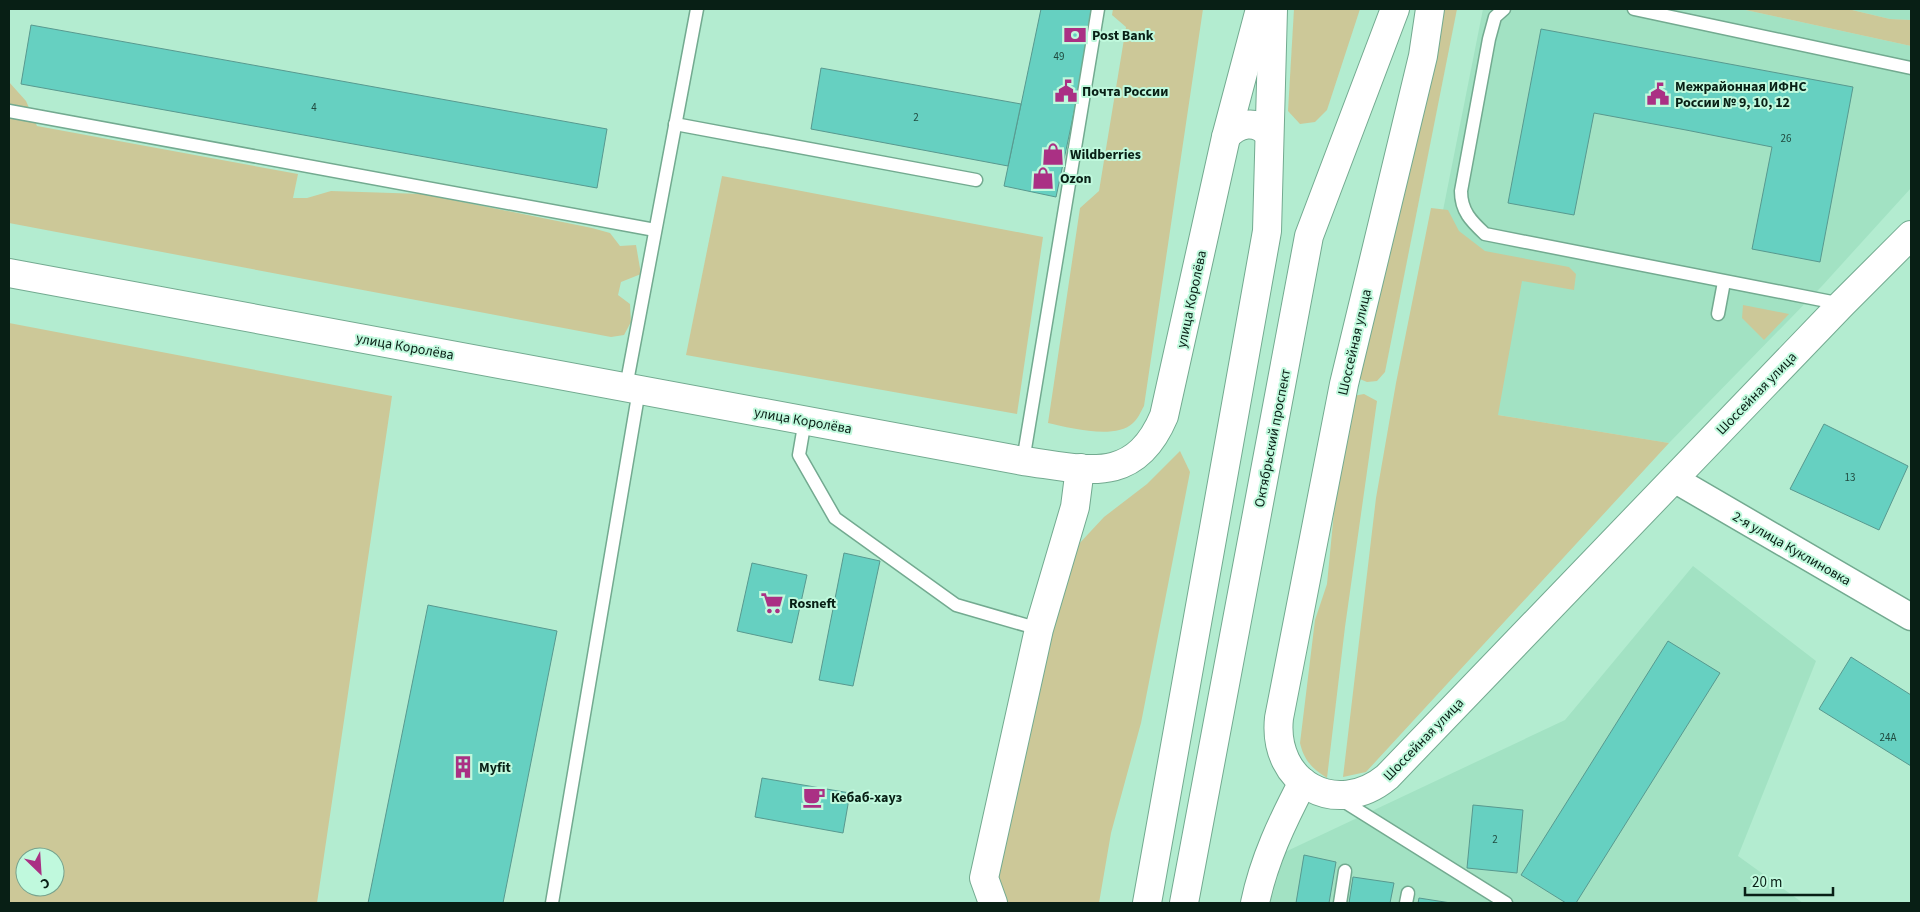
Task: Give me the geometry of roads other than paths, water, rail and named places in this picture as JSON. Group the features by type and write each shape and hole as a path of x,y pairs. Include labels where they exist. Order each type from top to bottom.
{"main road":[{"name":"улица Королёва","path":"9,273 1023,461 1100,470 1128,461 1150,442 1158,430 1169,400 1226,138 1260,9"},
{"path":"1148,903 1267,231 1273,9"},
{"name":"Октябрьский проспект","path":"1187,891 1309,236 1395,9"},
{"name":"Шоссейная улица","path":"1430,9 1423,56 1344,384 1279,718 1278,732 1283,758 1292,771 1303,782 1314,789 1333,795 1362,792 1387,777 1842,304 1911,235"},
{"path":"1226,138 1231,131 1246,124 1259,126 1269,134"},
{"path":"993,903 984,878 1038,629 1075,507 1080,468"},
{"path":"1255,903 1259,880 1275,836 1303,782"}],"street":[{"name":"2-я улица Куклиновка","path":"1674,479 1911,617"}],"lane":[{"path":"552,903 655,230 697,9"},
{"path":"1023,461 1098,9"},
{"path":"1504,9 1495,17 1489,39 1461,191 1461,202 1468,218 1484,234 1842,304"},
{"path":"1634,9 1911,68"},
{"path":"9,110 655,230"},
{"path":"675,124 976,180"},
{"path":"1718,314 1724,282"},
{"path":"805,420 799,455 835,518 956,605 1038,629"},
{"path":"1333,795 1506,903"},
{"path":"1340,903 1345,871"}],"place":[{"name":"Post Bank","path":"1075,35"},
{"name":"Почта России","path":"1066,91"},
{"name":"Межрайонная ИФНС России № 9, 10, 12","path":"1658,94"},
{"name":"Wildberries","path":"1053,154"},
{"name":"Ozon","path":"1043,178"},
{"name":"Rosneft","path":"772,603"},
{"name":"Myfit","path":"463,767"},
{"name":"Кебаб-хауз","path":"814,797"}]}
